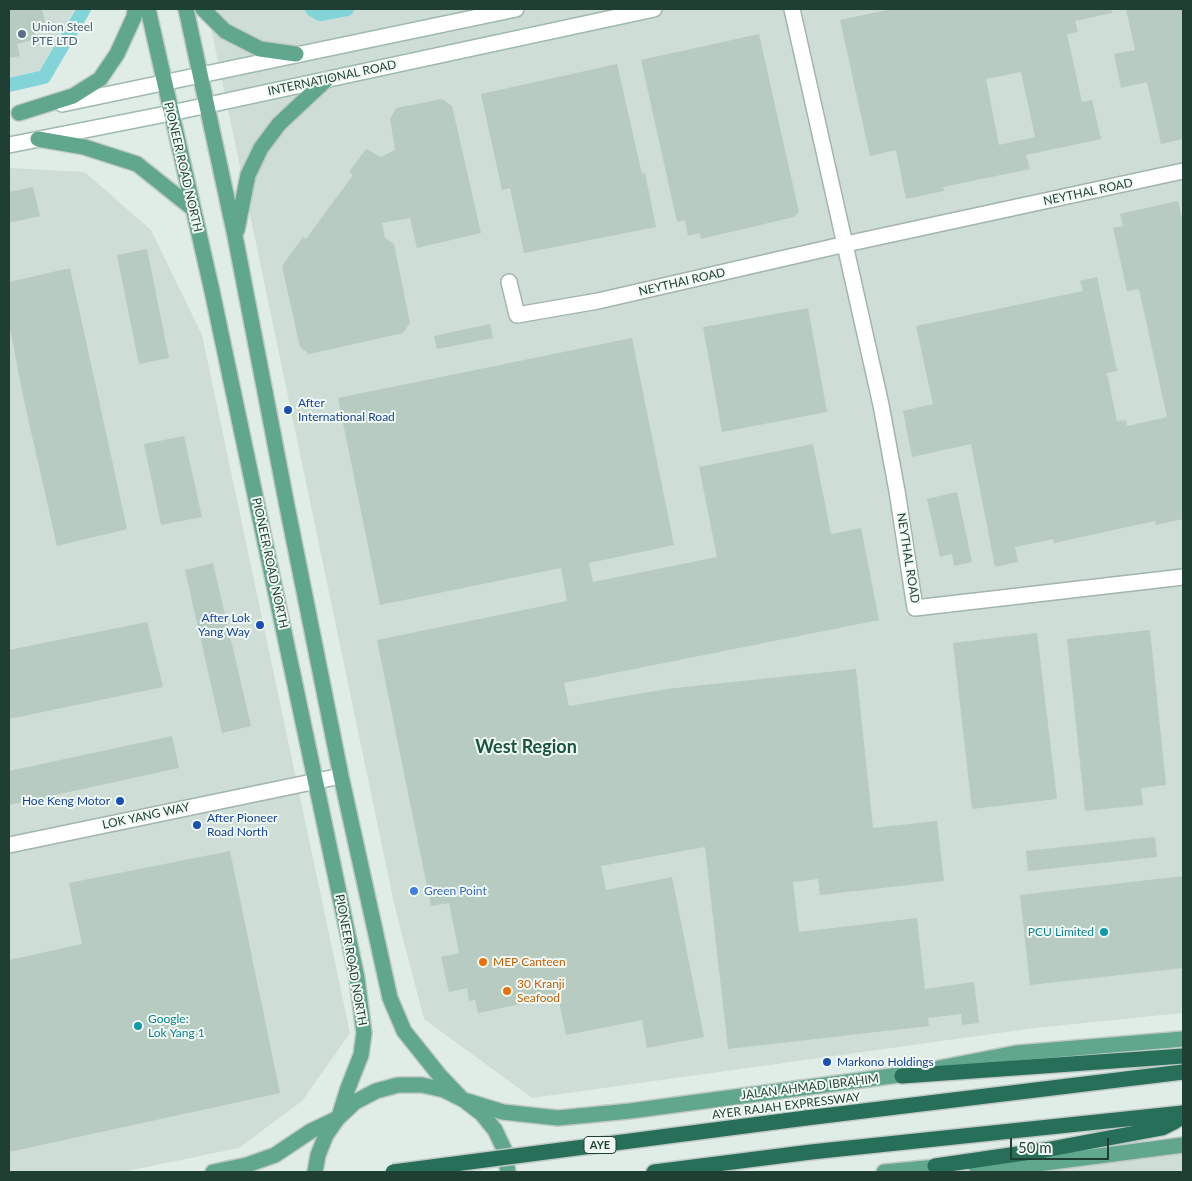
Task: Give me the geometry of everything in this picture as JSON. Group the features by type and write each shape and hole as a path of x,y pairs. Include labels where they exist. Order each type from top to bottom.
{"highway":[{"path":"902,1076 1183,1056"},
{"name":"AYER RAJAH EXPRESSWAY","path":"394,1172 806,1118 1183,1072"},
{"path":"654,1172 810,1152 1183,1114"},
{"path":"935,1166 1045,1150 1152,1130 1174,1122 1183,1114"}],"main road":[{"path":"14,114 73,96 100,79 117,54 134,17 135,9"},
{"name":"PIONEER ROAD NORTH","path":"148,9 212,291 357,978 364,1033 361,1055 338,1118"},
{"path":"186,9 235,236 286,506 341,776 390,998 404,1031 440,1076 464,1100 482,1114 494,1130 504,1149 508,1172"},
{"path":"203,9 224,31 260,49 296,54"},
{"path":"235,236 248,175 261,148 279,124 326,80"},
{"path":"38,139 84,146 137,164 192,208"},
{"name":"JALAN AHMAD IBRAHIM","path":"464,1100 503,1112 558,1118 902,1076 1016,1053 1183,1039"},
{"path":"315,1172 323,1142 338,1118 355,1102 376,1091 398,1085 422,1085 444,1090 464,1100"},
{"path":"213,1172 247,1165 275,1155 311,1131 338,1118"},
{"path":"884,1172 935,1166 1037,1164 1183,1145"}],"street":[{"path":"14,114 516,9"},
{"name":"INTERNATIONAL ROAD","path":"9,145 171,113 654,9"},
{"name":"NEYTHAL ROAD","path":"792,9 881,405 897,491 915,608 1183,577"},
{"name":"NEYTHAL ROAD","path":"846,244 1183,171"},
{"name":"NEYTHAI ROAD","path":"509,282 517,315 598,301 846,244"},
{"name":"LOK YANG WAY","path":"9,845 341,776"}],"shaded area":[{"path":"9,9 75,9 39,71 9,78"},
{"path":"207,9 1183,9 1183,1013 1035,1028 532,1098 424,1019 395,908"},
{"path":"9,168 85,172 151,230 202,335 350,1033 302,1101 239,1148 122,1172 9,1172"},
{"path":"1183,1153 1183,1172 1004,1172 1038,1167"}],"building":[{"name":"Union Steel PTE LTD","path":"9,9 42,9 46,26 33,29 36,39 17,44 20,56 9,58"},
{"path":"892,9 1111,9 1112,13 1075,21 1078,32 1067,34 1082,102 1092,100 1101,139 1026,155 1030,169 943,187 944,191 906,199 896,150 870,156 840,20","holes":["1021,72 1035,137 999,145 986,79"]},
{"path":"1126,9 1183,9 1183,139 1161,144 1147,82 1121,88 1114,54 1135,50"},
{"path":"759,34 799,212 794,217 701,239 700,233 688,236 685,220 677,222 641,60"},
{"path":"617,64 642,174 645,173 656,227 524,253 510,188 502,190 481,94"},
{"path":"442,99 452,106 481,233 417,248 410,218 382,223 385,238 394,244 410,323 403,333 309,354 300,347 282,266 303,237 306,239 353,175 349,172 366,149 381,157 395,150 390,119 396,108"},
{"path":"33,187 40,216 9,223 9,192"},
{"path":"1178,201 1183,223 1183,519 1156,525 1155,521 1054,543 1053,539 1015,547 1018,562 995,567 971,444 912,457 903,411 933,404 916,326 1083,291 1080,281 1097,277 1117,371 1107,373 1117,421 1126,420 1127,426 1167,417 1139,289 1127,291 1113,228 1123,226 1120,214"},
{"path":"147,249 169,358 139,364 117,255"},
{"path":"70,268 127,529 57,546 23,396 9,323 9,282"},
{"path":"808,308 827,412 722,432 703,327"},
{"path":"490,324 493,338 437,349 434,336"},
{"path":"632,338 674,545 589,563 593,582 717,557 699,467 813,444 831,534 861,528 879,620 564,683 569,706 666,689 856,669 873,828 937,821 944,881 820,895 818,879 793,882 799,932 917,918 925,989 974,982 979,1023 962,1025 961,1014 928,1018 929,1026 728,1049 705,847 601,866 606,890 672,877 704,1037 647,1048 642,1020 566,1035 558,996 478,1013 475,1000 469,1001 467,988 449,992 441,957 459,953 449,903 431,906 377,640 567,601 561,568 380,605 338,398"},
{"path":"184,436 202,517 161,525 144,444"},
{"path":"957,492 972,562 954,566 952,554 940,557 927,499"},
{"path":"213,563 251,726 222,733 185,570"},
{"path":"147,622 163,687 9,719 9,650"},
{"path":"1150,630 1166,785 1141,788 1143,805 1085,811 1067,639"},
{"path":"1037,633 1057,799 972,809 953,643"},
{"path":"172,736 179,768 9,805 9,771"},
{"path":"1155,837 1157,857 1028,871 1026,851"},
{"name":"Google: Lok Yang 1","path":"230,851 280,1093 9,1152 9,960 82,944 69,883"},
{"name":"PCU Limited","path":"1183,876 1183,968 1030,985 1020,895"}],"waterway":[{"path":"9,85 44,77 84,9"},
{"path":"312,9 320,14 347,9"}],"place":[{"name":"Union Steel PTE LTD","path":"22,34"},
{"name":"After International Road","path":"288,410"},
{"name":"After Lok Yang Way","path":"260,625"},
{"name":"Hoe Keng Motor","path":"120,801"},
{"name":"After Pioneer Road North","path":"197,825"},
{"name":"Green Point","path":"414,891"},
{"name":"PCU Limited","path":"1104,932"},
{"name":"MEP Canteen","path":"483,962"},
{"name":"30 Kranji Seafood","path":"507,991"},
{"name":"Google: Lok Yang 1","path":"138,1026"},
{"name":"Markono Holdings","path":"827,1062"}],"district":[{"name":"West Region","path":"526,747"}]}
